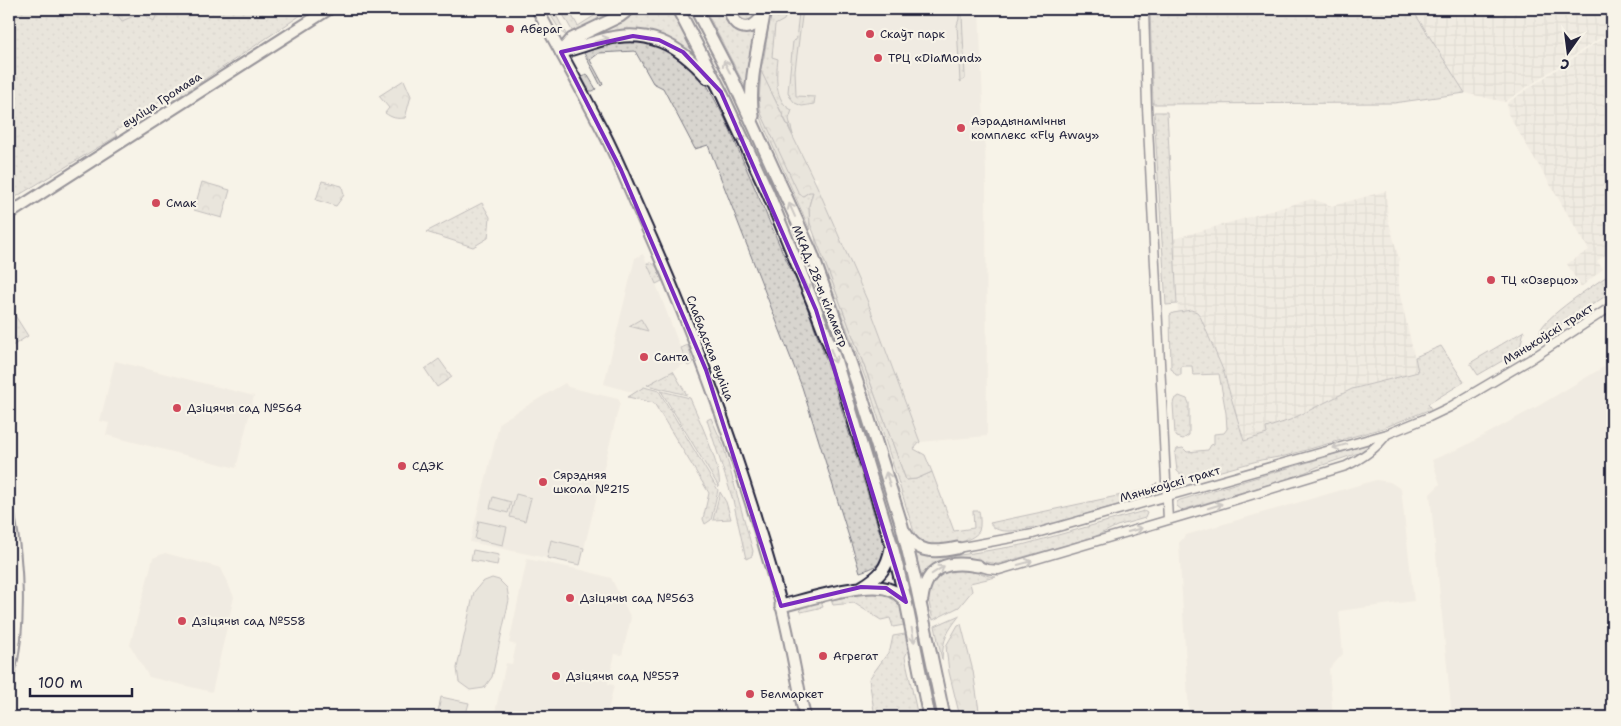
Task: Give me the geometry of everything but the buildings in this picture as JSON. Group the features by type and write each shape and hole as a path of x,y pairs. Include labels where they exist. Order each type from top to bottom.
{"highway":[{"path":"561,52 572,39 620,16 629,9"},
{"name":"МКАД, 28-ы кіламетр","path":"678,9 721,92 768,193 835,360 892,546 906,602 929,717"},
{"name":"МКАД, 28-ы кіламетр","path":"696,9 733,80 812,254 862,397 902,526 944,717"},
{"path":"731,9 732,18 736,23 746,27 752,26 764,12"},
{"path":"755,127 751,99 764,12"},
{"path":"561,52 578,49 601,40 617,37 633,36 659,40 682,52 696,64 721,92"},
{"path":"902,526 912,542 925,550 940,552 957,548"},
{"path":"861,587 875,579 882,572 887,564 892,546"},
{"path":"921,606 926,581 938,569 956,563 978,566"},
{"path":"781,606 861,587 886,588 900,595 906,602"}],"main road":[{"name":"вуліца Громава","path":"9,214 329,9"},
{"name":"Слабадская вуліца","path":"537,9 606,138 621,170 660,256 706,370 758,522 781,606 805,717"},
{"path":"9,516 17,615 9,673"}],"street":[{"path":"1144,9 1147,107 1168,520"},
{"name":"Мянькоўскі тракт","path":"957,548 1033,534 1387,434 1450,407 1547,349 1612,306"},
{"name":"Мянькоўскі тракт","path":"978,566 1000,570 1346,466 1373,450 1387,434"}],"highlighted area":[{"path":"633,36 659,40 683,52 721,92 816,310 906,602 886,588 861,587 781,606 706,370 621,170 561,52"}],"shaded area":[{"path":"773,9 979,9 986,172 987,436 920,442 867,300 816,184 818,178 813,178 762,71"},
{"path":"1412,9 1612,9 1612,30 1505,102 1465,93"},
{"path":"1612,32 1612,250 1597,261 1603,269 1581,287 1567,264 1589,250 1508,114 1507,103"},
{"path":"1386,191 1388,219 1399,259 1399,291 1418,372 1352,389 1290,420 1266,428 1268,434 1244,441 1223,370 1200,316 1197,312 1191,310 1178,312 1173,239 1312,199 1332,206"},
{"path":"643,254 686,363 635,393 604,384 635,258"},
{"name":"Дзіцячы сад №564","path":"115,361 254,396 236,468 106,435 109,423 100,421"},
{"path":"1612,362 1612,717 1452,717 1430,494 1440,484 1432,460 1463,447 1540,405"},
{"name":"Сярэдняя школа №215","path":"565,383 568,387 618,399 620,402 580,565 470,542 500,422"},
{"path":"1376,480 1390,482 1401,489 1414,601 1339,611 1343,654 1329,669 1333,717 1189,717 1179,543 1186,535"},
{"name":"Дзіцячы сад №558","path":"165,553 221,568 234,597 212,692 149,677 130,645 153,558"},
{"path":"527,559 611,578 631,618 622,655 615,654 608,684 614,685 607,715 604,717 494,717 506,663 512,664 516,645 509,643"}],"green space":[{"path":"9,9 310,9 168,104 164,99 114,132 117,136 9,201"},
{"path":"113,9 159,9 154,21 141,13 122,21"},
{"path":"547,9 553,9 567,36 561,32"},
{"path":"560,9 568,9 578,26 605,9 625,9 575,36"},
{"path":"637,9 671,9 692,51 691,54 682,47 661,37 576,42"},
{"path":"705,9 727,9 728,16 758,28 749,94"},
{"path":"734,9 760,9 756,20 742,23 734,13"},
{"path":"796,9 803,9 795,70 796,96 815,97 814,104 802,106 795,103 788,92 793,41 796,40 799,12"},
{"path":"1150,9 1412,9 1465,93 1394,103 1153,104"},
{"path":"777,12 786,15 784,20 775,25 772,57 778,59 777,80 779,95 786,106 792,110 789,119 793,135 761,72 759,102 803,196 813,191 809,206 810,230 757,106 757,82 764,57 770,18"},
{"path":"959,12 962,15 965,76 965,79 960,82 957,25"},
{"path":"641,40 668,48 704,79 725,119 800,288 826,359 884,546 880,561 870,568 860,572 802,387 708,145 695,149 663,88 653,83 635,51 599,53 590,60 603,84 601,86 584,53 609,41"},
{"path":"761,71 816,184 867,300 920,442 914,449 925,455 932,472 916,479 906,480 810,223 809,206 813,192 803,196 799,194 761,113 759,102"},
{"path":"587,74 596,89 593,91 589,91 582,77"},
{"path":"404,80 411,96 405,118 394,118 385,113 389,108 379,96"},
{"path":"1154,112 1167,112 1177,304 1166,305"},
{"path":"322,181 342,186 344,195 336,206 316,200"},
{"path":"202,182 230,190 222,218 194,210"},
{"path":"482,203 490,217 488,238 473,247 426,232"},
{"path":"815,236 906,480 916,479 932,472 954,531 974,528 973,511 979,511 979,531 971,538 950,545 931,546 915,535 868,385 817,249"},
{"path":"647,263 656,266 662,281 656,284"},
{"path":"1612,273 1612,292 1546,334 1540,332 1550,318"},
{"path":"9,306 28,336 9,348"},
{"path":"1191,310 1197,312 1200,316 1223,370 1244,441 1267,434 1266,428 1290,420 1352,389 1418,372 1415,357 1441,346 1464,382 1428,404 1431,409 1383,428 1285,456 1261,460 1192,479 1184,477 1177,471 1175,454 1177,449 1183,448 1187,452 1208,450 1214,444 1214,434 1224,433 1227,429 1219,374 1193,375 1192,366 1181,366 1181,375 1176,375 1171,368 1170,315"},
{"path":"641,319 648,331 629,326"},
{"path":"1524,331 1519,351 1478,375 1470,363"},
{"path":"688,345 693,363 688,366 681,348"},
{"path":"439,359 452,377 437,387 425,369"},
{"path":"673,371 687,395 647,385"},
{"path":"644,387 659,391 718,490 711,520 705,524 703,519 709,493 654,403 628,397"},
{"path":"661,391 690,398 714,456 719,487"},
{"path":"1179,396 1187,399 1189,403 1189,435 1183,439 1175,434 1173,404 1174,400"},
{"path":"711,418 723,445 753,551 752,556 746,559 733,500 707,420"},
{"path":"1373,443 1367,450 1297,476 1182,510 1177,506 1177,502 1180,500"},
{"path":"1157,482 1154,492 1145,497 1035,529 1034,527 1004,531 999,530 990,523 1150,489"},
{"path":"720,492 726,502 731,519 713,520"},
{"path":"516,494 531,498 525,521 510,517"},
{"path":"493,497 511,502 508,513 490,508"},
{"path":"1144,511 1147,513 1145,518 1117,526 1094,537 998,564 968,559 930,569 922,579 915,552 925,556 942,558 1022,545"},
{"path":"479,521 507,527 503,545 475,539"},
{"path":"551,540 584,548 580,565 547,558"},
{"path":"473,550 499,555 497,565 471,560"},
{"path":"947,569 969,569 996,577 970,583 972,591 959,607 933,620 927,594 935,576"},
{"path":"492,578 499,580 507,588 509,600 492,677 484,688 470,690 459,682 457,668 474,592 482,582"},
{"path":"878,591 885,592 899,601 904,625 893,627 890,618 881,620 854,603 833,605 831,600"},
{"path":"821,602 823,607 801,612 799,606"},
{"path":"960,615 946,636 942,660 935,626"},
{"path":"961,624 973,671 980,717 960,717 949,672 946,646 958,625"},
{"path":"905,634 908,650 905,657 918,717 875,717 869,679 890,650 893,636"},
{"path":"441,697 469,703 465,717 438,712"}],"place":[{"name":"Абераг","path":"510,29"},
{"name":"Скаўт парк","path":"870,34"},
{"name":"ТРЦ «DiaMond»","path":"878,58"},
{"name":"Аэрадынамічны комплекс «Fly Away»","path":"961,128"},
{"name":"Смак","path":"156,203"},
{"name":"ТЦ «Озерцо»","path":"1491,280"},
{"name":"Санта","path":"644,357"},
{"name":"Дзіцячы сад №564","path":"177,408"},
{"name":"СДЭК","path":"402,466"},
{"name":"Сярэдняя школа №215","path":"543,482"},
{"name":"Дзіцячы сад №563","path":"570,598"},
{"name":"Дзіцячы сад №558","path":"182,621"},
{"name":"Агрегат","path":"823,656"},
{"name":"Дзіцячы сад №557","path":"556,676"},
{"name":"Белмаркет","path":"750,694"}]}
